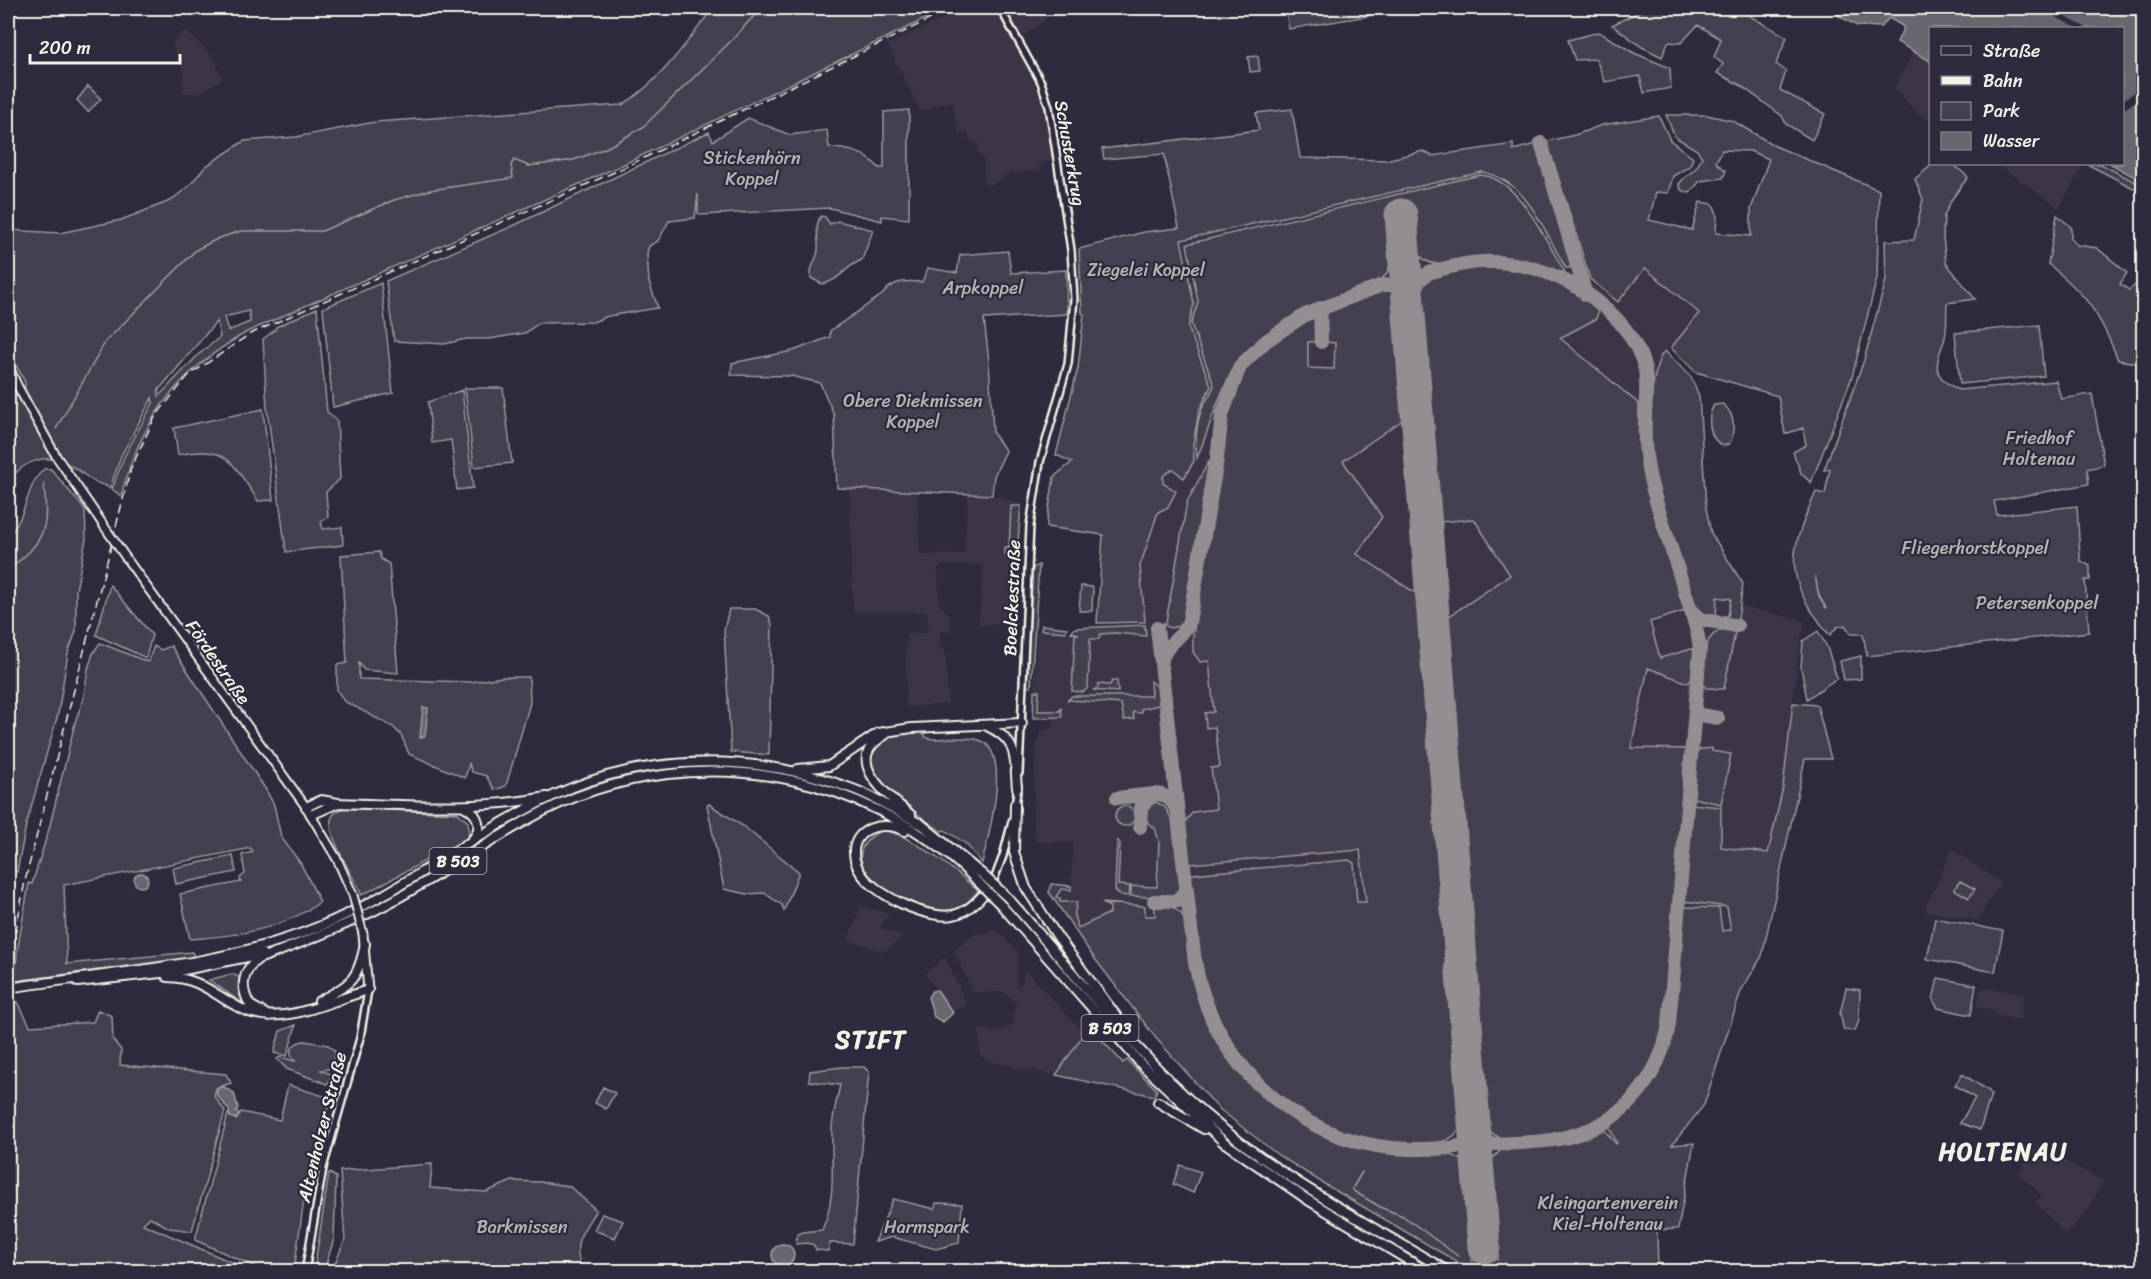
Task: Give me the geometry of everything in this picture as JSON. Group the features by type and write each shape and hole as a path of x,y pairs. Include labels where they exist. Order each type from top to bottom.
{"highway":[{"path":"921,825 883,791 869,772 867,761 871,747 878,738 894,730 1022,723"},
{"path":"986,726 1003,734 1012,745 1017,788"},
{"name":"B 503","path":"786,770 823,768 836,763 873,736 894,730"},
{"name":"B 503","path":"11,987 219,956 267,944 320,926 369,904 468,844 554,796 602,778 650,767 697,762 731,762 786,770 855,790 921,825 1007,897 1132,1040 1186,1096 1246,1146 1312,1191 1449,1272"},
{"name":"B 503","path":"11,987 148,975 232,962 321,935 389,903 528,819 596,790 636,779 689,772 770,776 850,798 874,808 947,854 1002,906 1141,1064 1225,1143 1300,1195 1428,1272"},
{"path":"306,807 321,800 338,803 463,806 504,804 554,796"},
{"path":"311,815 338,803"},
{"path":"1015,804 1014,852 1022,878 1051,928 1123,1022 1132,1040"},
{"path":"463,806 475,813 478,820 477,833 468,844"},
{"name":"B 503","path":"919,836 892,825 869,828 860,837 855,848 856,863 860,873 889,896 935,915 948,916 963,912 992,885"},
{"path":"269,1016 250,1005 245,997 243,986 250,966 258,959 321,935"},
{"path":"305,1009 348,985 357,975 365,944"},
{"path":"148,975 183,977 205,984 245,1010 269,1016 305,1009 368,990"},
{"path":"348,985 368,990"},
{"path":"1158,1102 1225,1143"}],"main road":[{"name":"Fördestraße","path":"8,365 56,456 126,558 306,807 337,859 352,895 363,934 368,990"}],"street":[{"name":"Schusterkrug","path":"1000,8 1041,82 1054,128 1071,250 1073,314"},
{"name":"Boelckestraße","path":"992,885 1007,843 1017,788 1030,526 1040,462 1068,364 1073,314"},
{"name":"Altenholzer Straße","path":"305,1272 323,1168 360,1038 368,990"}],"shaded area":[{"path":"966,8 1056,8 1058,10 1015,43 1044,103 1050,124 1054,160 1040,163 1040,171 1012,173 990,185 984,184 984,160 979,153 978,144 969,140 968,133 959,134 952,101 920,111 887,44"},
{"path":"185,30 213,57 223,79 206,88 202,93 183,93 184,74 172,43"},
{"path":"1914,51 1929,60 1929,120 1918,114 1894,88"},
{"path":"1547,141 1590,279 1645,268 1699,314 1667,352 1691,377 1699,396 1706,508 1711,533 1743,584 1740,606 1805,621 1800,642 1783,787 1764,869 1690,1074 1498,1271 1459,1263 1441,1254 1278,1155 1218,1108 1155,1037 1092,955 1049,892 1051,884 1071,885 1073,843 1035,841 1033,816 1036,745 1041,731 1054,727 1053,712 1038,711 1033,704 1037,630 1068,633 1097,631 1146,636 1138,536 1180,240 1500,168 1512,150"},
{"path":"1998,165 2083,165 2059,208"},
{"path":"849,488 917,492 920,555 964,554 968,495 992,495 1021,504 1010,624 979,625 983,565 941,565 938,569 939,603 950,616 951,631 940,632 940,644 946,655 948,704 906,707 906,633 927,633 928,612 853,612"},
{"path":"1952,849 2001,883 1981,914 1980,921 1924,911"},
{"path":"861,906 889,913 880,928 903,936 884,952 848,940"},
{"path":"998,931 1018,952 1016,987 1022,983 1025,970 1083,1032 1056,1075 986,1061 980,1054 979,1029 998,1032 1013,1024 1016,1002 1003,992 973,993 954,951 974,934"},
{"path":"945,957 968,1006 953,1011 925,974"},
{"path":"1981,988 2024,993 2020,1020 1994,1015 1995,1011 1976,1006"},
{"path":"2040,1143 2056,1156 2103,1181 2089,1209 2066,1235 2035,1202 2042,1195 2018,1173"}],"green space":[{"path":"713,8 948,8 622,165 249,331 202,362 166,399 140,443 129,468 121,496 112,489 124,457 153,403 152,398 121,456 110,488 94,482 76,469 55,459 29,463 8,481 8,372 18,395 25,394 25,382 8,350 8,230 60,233 121,220 170,201 189,186 206,166 244,141 296,137 375,122 622,105 636,96 661,73","holes":["249,311 250,322 228,331 224,317","217,321 220,337 198,355 159,396 158,391"]},
{"path":"1285,8 1368,8 1369,16 1289,29"},
{"path":"1647,8 1736,8 1787,37 1776,64 1786,71 1780,90 1825,114 1812,140 1786,124 1782,116 1740,85 1717,73 1723,64 1714,57 1721,39 1698,25 1681,43 1668,42 1662,57 1642,47 1612,25"},
{"path":"1599,32 1634,53 1670,68 1671,88 1644,93 1640,76 1605,82 1596,59 1575,60 1568,40"},
{"path":"1258,56 1260,71 1250,72 1248,57"},
{"path":"88,86 101,99 88,112 77,100"},
{"name":"Ziegelei Koppel","path":"1292,109 1300,158 1386,160 1423,151 1432,156 1513,144 1513,150 1536,144 1571,260 1570,268 1566,268 1542,224 1523,196 1498,177 1482,172 1181,240 1194,304 1188,327 1211,386 1199,411 1193,444 1194,461 1184,478 1173,469 1163,476 1163,483 1176,491 1168,507 1158,512 1140,566 1145,622 1097,623 1103,535 1047,527 1054,477 1072,462 1056,455 1078,368 1084,314 1082,313 1079,249 1144,232 1179,228 1164,154 1104,159 1102,149 1259,130 1256,113"},
{"name":"Stickenhörn Koppel","path":"909,110 909,219 882,216 882,221 830,208 701,215 698,213 698,194 695,218 669,221 658,241 649,246 647,253 649,282 658,308 608,316 593,322 539,323 525,333 489,339 466,339 444,344 394,341 386,281 515,225 709,132 713,141 748,118 790,135 827,130 829,147 857,152 879,168 884,168 884,112"},
{"path":"1666,115 1707,115 1733,121 1775,146 1879,190 1877,278 1852,377 1811,483 1801,473 1793,452 1806,445 1803,428 1785,434 1778,396 1696,372 1671,348 1699,313 1645,268 1618,302 1590,279 1547,141 1575,135 1602,125 1659,116 1670,140 1693,158 1690,166 1673,176 1668,193 1656,192 1649,220 1692,230 1700,202 1713,204 1717,214 1716,233 1751,236 1751,209 1769,159 1750,151 1722,150 1716,162 1726,171 1723,178 1700,181 1690,193 1681,190 1679,184 1697,167 1702,157 1697,150 1675,137"},
{"path":"1932,165 1954,165 1968,177 1952,199 1944,216 1943,237 1946,263 1975,299 1947,303 1946,332 1937,364 1944,380 1959,390 2056,381 2061,399 2092,394 2104,465 2087,469 2089,484 1994,501 1997,515 2077,506 2081,561 2090,566 2090,580 2085,580 2089,632 1867,656 1863,634 1851,634 1845,625 1837,627 1830,635 1825,630 1803,597 1797,582 1795,553 1798,539 1816,492 1825,494 1830,469 1824,470 1864,360 1886,280 1885,241 1914,240 1923,199 1915,179"},
{"path":"2089,165 2103,165 2143,186 2143,193"},
{"path":"1480,175 1494,179 1507,187 1519,199 1530,213 1565,272 1501,257 1475,258 1448,264 1431,263 1424,260 1418,253 1414,212 1388,214 1391,260 1385,275 1379,281 1321,303 1282,323 1249,349 1237,364 1225,386 1197,458 1196,439 1199,419 1214,385 1191,324 1198,302 1187,244"},
{"path":"2057,215 2071,227 2071,239 2077,245 2097,248 2127,273 2120,284 2129,290 2138,283 2143,287 2143,364 2118,360 2091,306 2048,264"},
{"path":"821,216 825,217 830,224 838,221 873,230 862,260 828,283 822,284 811,278 817,254 817,228"},
{"name":"Obere Diekmissen Koppel","path":"1008,251 1011,273 1066,270 1067,314 984,319 993,433 1006,451 994,476 992,495 837,488 834,415 820,383 791,376 731,375 732,363 793,351 830,337 830,331 891,286 905,282 922,282 928,268 957,273 960,255"},
{"path":"1488,265 1533,272 1548,277 1575,291 1598,312 1596,319 1560,338 1639,404 1640,442 1647,487 1685,611 1650,622 1660,658 1695,648 1693,678 1688,683 1648,668 1631,748 1687,749 1664,1028 1656,1054 1645,1075 1631,1093 1615,1108 1597,1119 1552,1134 1510,1138 1500,1137 1488,1128 1448,617 1510,575 1474,519 1440,522 1421,291 1432,278 1450,270"},
{"path":"381,283 393,393 333,407 323,308"},
{"path":"1383,289 1394,292 1404,419 1343,461 1382,517 1357,554 1418,595 1461,1125 1457,1132 1448,1139 1428,1143 1382,1141 1351,1134 1321,1122 1293,1106 1268,1087 1227,1037 1213,1008 1205,980 1192,894 1192,874 1349,860 1354,863 1357,902 1366,902 1360,850 1189,864 1184,823 1193,812 1216,809 1211,768 1220,767 1215,727 1206,728 1205,713 1214,712 1209,661 1200,662 1193,652 1193,636 1230,402 1249,363 1287,330 1314,315 1318,318 1318,342 1308,342 1308,368 1334,369 1335,343 1325,342 1327,310"},
{"path":"317,308 327,412 337,421 340,479 326,492 328,517 321,522 323,529 342,527 343,545 286,552 267,408 263,339 276,327"},
{"path":"2039,325 2044,376 1960,384 1955,333"},
{"path":"1665,351 1691,377 1699,396 1706,508 1711,533 1743,584 1738,619 1722,619 1723,616 1728,616 1731,599 1717,597 1716,617 1705,615 1695,605 1659,492 1650,434 1650,405 1657,366"},
{"path":"465,388 503,388 512,463 474,467"},
{"path":"462,390 473,488 457,490 451,440 432,443 428,402"},
{"path":"1723,404 1730,412 1733,427 1730,443 1724,446 1715,439 1710,428 1710,416 1714,405"},
{"path":"263,409 273,500 258,501 235,467 219,455 195,452 178,455 174,428"},
{"path":"1209,461 1183,620 1179,626 1170,628 1162,624 1166,622 1187,502"},
{"path":"44,469 51,469 85,510 86,539 76,590 76,631 68,653 58,714 26,825 17,872 8,870 8,536 19,520 33,483"},
{"path":"1011,506 1021,506 1017,553 1005,554 1005,548 1009,548"},
{"path":"379,552 381,559 389,564 398,673 364,670 359,663 359,679 471,682 502,677 529,677 530,703 506,786 495,790 486,776 472,772 469,764 465,778 409,754 401,735 393,727 344,701 337,690 337,665 347,663 341,555"},
{"path":"1039,565 1031,687 1027,687 1031,575 1034,567"},
{"path":"110,585 152,635 146,658 96,635"},
{"path":"1081,586 1093,587 1092,611 1079,611"},
{"path":"729,609 755,609 769,616 772,624 769,755 731,752 724,630"},
{"path":"1042,625 1067,628 1066,632 1041,630"},
{"path":"1145,625 1146,636 1116,633 1100,634 1099,639 1090,639 1088,688 1083,692 1072,691 1075,634 1079,634 1071,632 1075,628"},
{"path":"1726,628 1735,633 1724,689 1706,688 1703,683 1705,649 1712,636"},
{"path":"1818,631 1827,647 1837,678 1807,699 1801,667 1803,641"},
{"path":"100,643 148,662 154,646 161,650 171,646 266,790 274,805 281,837 301,864 320,902 290,919 258,930 190,939 180,894 241,882 240,878 245,874 242,855 253,852 251,848 64,885 67,964 192,952 194,957 15,981 17,952 29,883 32,884 49,829 76,719 83,701 88,669 93,653"},
{"path":"1861,656 1861,679 1844,680 1840,661"},
{"path":"1112,681 1117,681 1118,692 1093,690 1098,688 1098,684 1110,685"},
{"path":"1150,681 1157,686 1159,705 1141,709 1141,713 1133,712 1134,719 1124,720 1121,704 1068,700 1072,696 1151,696"},
{"path":"1034,691 1039,691 1038,711 1060,711 1061,707 1062,717 1033,718"},
{"name":"Kleingartenverein Kiel-Holtenau","path":"1793,703 1817,705 1831,759 1805,759 1762,956 1741,991 1704,1105 1672,1145 1694,1143 1678,1229 1657,1230 1658,1271 1498,1272 1459,1263 1326,1185 1278,1155 1218,1108 1155,1037 1092,955 1049,892 1051,884 1071,886 1071,890 1061,889 1056,897 1060,898 1060,902 1077,902 1074,916 1078,928 1110,913 1110,907 1102,903 1145,906 1145,916 1155,916 1155,907 1172,907 1181,913 1189,941 1196,993 1207,1024 1223,1052 1242,1077 1265,1099 1291,1117 1349,1144 1380,1152 1447,1154 1464,1162 1471,1261 1498,1259 1491,1160 1503,1148 1560,1143 1603,1128 1617,1143 1608,1125 1633,1103 1652,1079 1673,1027 1684,907 1719,908 1722,931 1731,930 1727,907 1684,901 1692,804 1721,807 1721,847 1768,853 1783,787"},
{"path":"924,731 925,737 932,739 979,740 989,747 995,760 996,796 982,863 966,844 945,830 941,831 905,804 875,773 869,759 874,746 891,736"},
{"path":"1712,748 1712,751 1731,754 1721,804 1693,798 1697,750"},
{"path":"1156,802 1165,807 1172,819 1180,888 1170,898 1131,896 1131,886 1157,887 1159,842 1155,828 1148,823 1146,815 1146,808"},
{"path":"709,804 743,826 799,872 784,911 782,905 764,893 747,894 724,889 707,805"},
{"path":"1125,806 1132,809 1135,816 1132,823 1125,826 1118,823 1115,816 1118,809"},
{"path":"344,808 458,813 468,822 469,834 466,839 362,895 337,847 331,827 333,816"},
{"path":"882,830 906,838 919,846 946,864 978,891 968,902 956,909 940,910 920,906 900,898 881,886 867,873 861,858 865,844"},
{"path":"1117,840 1120,843 1118,885 1130,886 1129,896 1120,895 1115,890"},
{"path":"233,856 236,872 176,884 173,868"},
{"path":"1960,881 1975,889 1969,898 1954,889"},
{"path":"8,888 14,890 8,945"},
{"path":"1935,918 2003,931 1995,972 1927,959"},
{"path":"231,974 239,977 238,990 244,1004 209,980"},
{"path":"1938,978 1976,985 1971,1015 1938,1008 1933,1000"},
{"path":"1846,988 1860,990 1859,1020 1855,1031 1844,1030 1840,1014"},
{"path":"8,1002 18,1002 30,1026 93,1022 98,1010 112,1016 113,1040 121,1050 120,1065 226,1074 231,1083 216,1088 214,1096 225,1111 192,1231 169,1228 150,1217 143,1224 252,1271 80,1272 66,1267 64,1271 8,1271"},
{"path":"296,1025 287,1056 274,1053 280,1031"},
{"path":"1089,1026 1123,1063 1127,1060 1157,1090 1154,1096 1056,1075"},
{"path":"298,1042 328,1045 335,1051 334,1064 328,1069 321,1070 333,1075 327,1084 287,1069 277,1059 280,1057 295,1061 291,1056 292,1048"},
{"path":"864,1067 869,1072 853,1244 830,1243 828,1251 816,1250 814,1245 796,1244 797,1235 802,1232 822,1230 827,1218 832,1180 833,1123 840,1085 809,1081 810,1071"},
{"path":"1962,1074 1989,1091 1991,1095 1980,1130 1960,1123 1975,1098 1955,1085"},
{"path":"288,1085 324,1096 328,1107 304,1199 294,1271 265,1271 195,1240 228,1114 236,1120 241,1112 280,1120"},
{"path":"603,1087 615,1093 606,1109 595,1103"},
{"name":"Barkmissen","path":"432,1164 430,1188 486,1192 512,1181 569,1186 596,1210 579,1239 578,1252 582,1271 332,1271 345,1240 340,1171"},
{"path":"1180,1165 1201,1172 1193,1193 1173,1184"},
{"path":"329,1173 336,1177 334,1239 324,1271 314,1271"},
{"name":"Harmspark","path":"893,1199 935,1209 936,1203 962,1204 959,1243 936,1249 892,1237 875,1242"},
{"path":"602,1214 623,1221 615,1238 594,1230"}],"water":[{"path":"1825,8 2143,8 2143,182 2113,165 2124,165 2124,27 1929,27 1929,60 1897,42 1904,27 1889,18 1881,27 1857,26"},
{"path":"423,707 428,708 425,736 420,738"},
{"path":"141,873 146,875 148,880 146,885 141,887 136,885 134,880 136,875"},
{"path":"937,990 953,1013 943,1022 934,1017 928,997 932,991"},
{"path":"224,1087 234,1093 238,1108 236,1112 239,1113 237,1119 230,1117 229,1110 216,1094 218,1088"},
{"path":"783,1244 791,1247 794,1255 791,1263 783,1266 775,1263 772,1255 775,1247"}],"pier":[{"path":"2038,8 2048,8 2085,27 2075,27"},
{"path":"2138,90 2142,97 2124,109 2124,99"}],"waterway":[{"path":"56,429 106,341 196,250 219,238 241,231 322,231 394,200 430,190 513,178 511,165 514,160 529,166 574,160 608,147 643,127 732,40 761,8"},
{"path":"8,568 28,553 41,535 45,520 44,484"},
{"path":"1815,576 1819,596 1826,608"},
{"path":"1362,1172 1352,1189 1355,1192 1382,1208 1403,1216 1458,1256"}],"taxiway":[{"path":"1541,143 1586,295"},
{"path":"1408,299 1410,291 1419,278 1435,271 1487,262 1515,264 1544,272 1572,284 1597,301 1618,321 1635,344 1645,370 1645,436 1649,475 1694,620 1700,649 1669,1024 1658,1062 1637,1094 1624,1108 1608,1120 1572,1136 1542,1141 1490,1144 1479,1135 1473,1108"},
{"path":"1162,659 1164,653 1189,622 1216,466 1222,415 1240,366 1266,341 1305,315 1382,285 1401,285 1408,299"},
{"path":"1320,308 1321,342"},
{"path":"1691,609 1699,619 1737,626"},
{"path":"1157,628 1195,963 1206,1002 1223,1038 1246,1070 1274,1098 1306,1120 1342,1137 1380,1147 1440,1149 1465,1144 1469,1140 1473,1119"},
{"path":"1695,714 1718,718"},
{"path":"1117,798 1154,794"},
{"path":"1140,827 1141,808 1150,796 1158,794 1166,796 1176,809"},
{"path":"1154,901 1179,901 1186,888"}],"runway":[{"path":"1401,215 1484,1247"}],"railway":[{"path":"8,1013 12,952 25,881 131,468 155,417 188,376 250,334 619,170 953,8"}],"district":[{"name":"STIFT","path":"871,1040"},
{"name":"HOLTENAU","path":"2003,1152"}],"park label":[{"name":"Arpkoppel","path":"983,288"},
{"name":"Friedhof Holtenau","path":"2039,448"},
{"name":"Fliegerhorstkoppel","path":"1975,548"},
{"name":"Petersenkoppel","path":"2037,603"}]}
